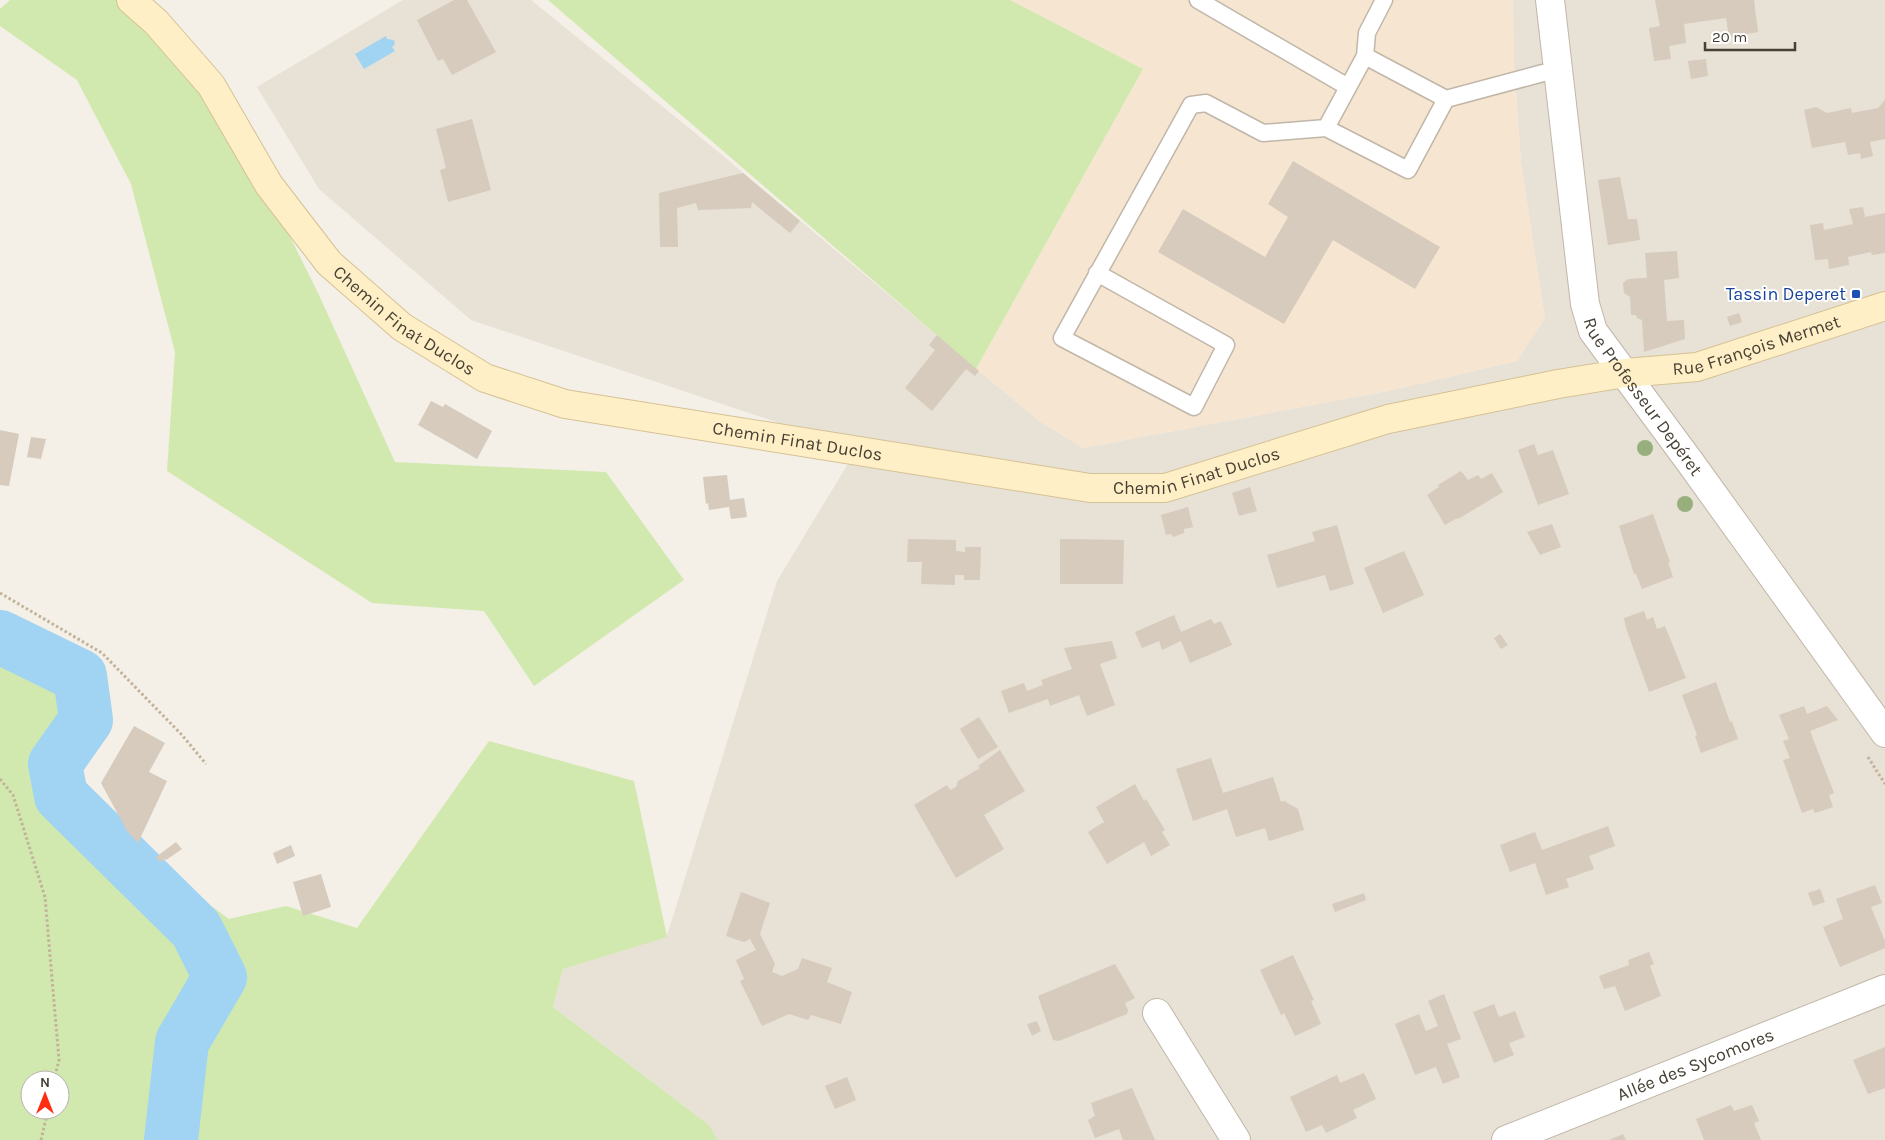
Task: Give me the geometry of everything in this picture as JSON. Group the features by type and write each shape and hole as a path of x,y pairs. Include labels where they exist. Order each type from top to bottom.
{"main road":[{"name":"Chemin Finat Duclos","path":"131,0 156,22 211,84 270,185 329,263 402,327 485,378 565,404 1090,488 1165,488 1388,419 1558,384 1625,373"},
{"name":"Rue François Mermet","path":"1625,373 1697,367 1885,306"}],"street":[{"name":"Rue Professeur Depéret","path":"1550,0 1585,304 1593,331 1885,733"},
{"name":"Allée des Sycomores","path":"1506,1140 1885,989"},
{"path":"1157,1013 1236,1140"}],"lane":[{"path":"1198,0 1348,86"},
{"path":"1326,128 1365,56 1367,33 1384,0"},
{"path":"1365,56 1446,98 1543,73 1557,72"},
{"path":"1097,273 1226,345 1194,407 1062,338 1097,273 1191,105 1206,103 1263,133 1326,128 1408,170 1446,98"}],"path":[{"path":"0,593 102,653 182,735 206,764"},
{"path":"0,779 13,795 45,896 59,1060 56,1070"},
{"path":"41,1140 46,1120"}],"shaded area":[{"path":"403,0 531,0 716,150 1039,421 1083,448 1393,390 1517,361 1545,319 1521,163 1514,61 1513,0 1885,0 1885,1140 718,1140 709,1125 553,1007 563,969 667,936 777,581 857,449 471,320 319,189 257,87"},
{"path":"1010,0 1513,0 1514,61 1521,163 1545,319 1517,361 1393,390 1083,448 1039,421 976,369 1143,69"}],"green space":[{"path":"10,0 131,0 232,120 318,293 395,462 606,472 684,580 534,686 484,611 372,603 167,471 175,352 131,184 77,80 0,26 0,9"},
{"path":"548,0 1010,0 1143,69 976,369"},
{"path":"0,622 77,675 62,754 62,804 229,919 286,906 357,928 489,741 634,781 667,937 563,969 553,1007 709,1125 718,1140 0,1140"}],"water":[{"path":"386,36 387,39 394,40 395,44 392,47 395,51 364,69 355,54"}],"building":[{"path":"454,0 467,0 496,52 452,75 443,59 438,61 417,20"},
{"path":"1655,0 1754,0 1758,32 1729,37 1726,18 1684,24 1686,43 1669,46 1671,59 1654,61 1649,28 1660,26"},
{"path":"1706,59 1708,76 1691,79 1688,61"},
{"path":"1885,100 1885,139 1870,142 1873,156 1861,159 1860,153 1848,155 1845,142 1812,148 1804,110 1816,107 1827,113 1851,108 1852,113 1878,108"},
{"path":"472,119 491,190 448,202 440,170 446,168 436,129"},
{"path":"1293,161 1440,247 1415,289 1333,240 1284,324 1158,252 1183,209 1265,257 1288,217 1268,204"},
{"path":"743,173 800,221 790,233 752,202 751,208 698,210 696,203 677,208 678,247 660,247 659,193"},
{"path":"1620,177 1628,219 1637,219 1640,240 1608,245 1598,180"},
{"path":"1863,207 1865,217 1885,213 1885,253 1872,255 1871,252 1848,257 1849,265 1829,269 1828,259 1815,260 1810,225 1823,223 1824,230 1853,224 1849,209"},
{"path":"1677,251 1679,278 1664,280 1667,321 1684,320 1685,339 1644,352 1642,320 1637,318 1636,315 1631,315 1630,297 1624,293 1623,283 1628,279 1647,278 1645,253"},
{"path":"1739,313 1742,322 1730,326 1727,317"},
{"path":"937,335 979,371 975,376 966,369 932,411 905,388 935,350 929,345"},
{"path":"431,401 443,407 445,404 492,431 477,459 418,425"},
{"path":"0,430 19,434 9,486 0,485"},
{"path":"31,437 46,439 41,459 27,457"},
{"path":"1534,444 1538,455 1553,450 1569,494 1538,505 1518,450"},
{"path":"1461,471 1468,480 1478,475 1481,479 1492,473 1503,492 1445,525 1427,495 1439,487 1438,485"},
{"path":"727,475 730,500 744,498 747,517 731,519 729,507 709,510 708,503 706,504 703,477"},
{"path":"1250,487 1257,511 1239,516 1232,493"},
{"path":"1188,507 1193,527 1184,529 1184,533 1173,537 1171,534 1166,535 1161,515"},
{"path":"1653,514 1670,562 1668,562 1673,577 1642,589 1636,574 1634,574 1619,526"},
{"path":"1552,524 1561,547 1540,555 1527,532"},
{"path":"1337,525 1354,584 1330,591 1325,575 1277,588 1267,555 1315,541 1312,532"},
{"path":"908,539 956,540 956,551 965,552 965,547 981,547 980,580 964,580 964,575 955,575 955,585 921,584 922,562 907,562"},
{"path":"1060,539 1124,540 1123,584 1060,584"},
{"path":"1404,551 1424,595 1383,613 1364,568"},
{"path":"1644,611 1647,620 1653,617 1657,629 1665,626 1686,678 1649,692 1624,618"},
{"path":"1174,615 1181,632 1211,619 1214,624 1221,621 1232,645 1190,663 1181,641 1162,650 1159,641 1142,648 1135,632"},
{"path":"1500,634 1508,645 1501,649 1494,638"},
{"path":"1112,641 1117,658 1100,664 1115,705 1087,716 1079,695 1050,706 1048,699 1009,713 1001,691 1024,683 1027,691 1043,685 1041,680 1072,669 1064,648"},
{"path":"1716,682 1738,739 1701,753 1695,736 1697,735 1682,695"},
{"path":"1804,706 1807,714 1827,706 1838,720 1810,731 1834,793 1829,795 1833,807 1815,813 1813,809 1802,813 1783,760 1790,758 1783,741 1789,739 1779,715"},
{"path":"979,717 998,747 978,759 960,729"},
{"path":"134,726 165,743 149,772 167,781 138,843 127,831 101,783"},
{"path":"1000,750 1025,791 984,815 1004,849 956,878 914,805 947,785 950,790 956,787 958,781 980,768 978,766"},
{"path":"1211,758 1223,793 1273,777 1281,802 1284,801 1298,809 1304,830 1269,841 1265,828 1236,837 1227,809 1193,821 1176,769"},
{"path":"1135,784 1144,801 1146,799 1165,830 1162,832 1170,845 1151,856 1144,842 1107,864 1088,832 1104,822 1096,807"},
{"path":"1608,826 1615,846 1589,856 1594,869 1566,879 1569,887 1546,895 1535,863 1510,872 1500,845 1535,832 1542,850"},
{"path":"176,842 182,849 160,862 156,857"},
{"path":"291,845 295,856 277,864 273,853"},
{"path":"321,874 331,907 303,916 293,882"},
{"path":"1875,885 1882,903 1871,907 1885,941 1885,948 1840,967 1823,927 1843,919 1836,899"},
{"path":"1820,889 1825,902 1813,906 1808,893"},
{"path":"741,892 770,903 760,934 775,964 772,972 782,976 798,969 802,958 832,968 827,982 852,992 841,1024 811,1015 808,1020 789,1014 762,1026 740,981 744,979 736,960 756,950 750,939 744,942 726,936"},
{"path":"1364,893 1366,900 1335,912 1332,904"},
{"path":"1649,952 1654,964 1650,966 1661,996 1625,1011 1615,986 1604,989 1599,976 1629,965 1628,960"},
{"path":"1293,955 1314,1000 1311,1001 1321,1024 1295,1036 1284,1013 1281,1015 1260,970"},
{"path":"1115,964 1135,998 1125,1003 1128,1010 1127,1014 1059,1041 1053,1040 1038,996"},
{"path":"1444,994 1461,1039 1447,1044 1460,1077 1443,1084 1436,1067 1415,1075 1395,1024 1419,1014 1426,1031 1438,1026 1428,1001"},
{"path":"1494,1004 1499,1017 1515,1011 1525,1037 1509,1043 1514,1055 1494,1063 1473,1012"},
{"path":"1037,1021 1041,1031 1032,1036 1027,1024"},
{"path":"1885,1047 1885,1088 1868,1094 1853,1060"},
{"path":"1364,1073 1376,1099 1353,1110 1357,1118 1326,1133 1322,1125 1306,1132 1290,1097 1337,1075 1340,1083"},
{"path":"847,1077 856,1100 835,1109 825,1086"},
{"path":"1132,1088 1155,1140 1123,1140 1119,1129 1095,1138 1088,1120 1095,1116 1091,1103"},
{"path":"1731,1105 1734,1111 1752,1105 1759,1121 1754,1123 1761,1140 1704,1140 1696,1119"},
{"path":"1623,1134 1626,1140 1609,1140"}],"waterway":[{"path":"0,637 80,676 86,720 55,764 61,796 196,929 220,977 182,1042 171,1140"}],"place":[{"name":"Tassin Deperet","path":"1856,294"}]}
